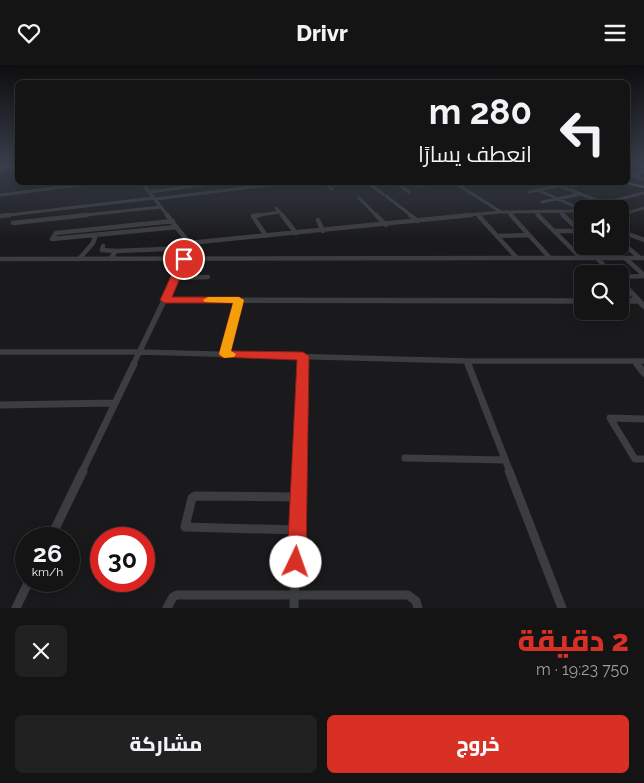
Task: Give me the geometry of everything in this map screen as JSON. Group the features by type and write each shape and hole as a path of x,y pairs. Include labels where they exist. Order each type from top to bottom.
{"street":[{"path":"0,195 40,189"},
{"path":"147,189 189,243"},
{"path":"149,192 165,189"},
{"path":"202,189 205,193"},
{"path":"0,216 236,189"},
{"path":"376,189 418,221"},
{"path":"405,189 409,192"},
{"path":"465,189 501,212"},
{"path":"529,192 542,189"},
{"path":"569,189 596,200"},
{"path":"538,190 574,206"},
{"path":"615,200 643,193"},
{"path":"542,201 581,194"},
{"path":"634,195 644,199"},
{"path":"359,198 386,225"},
{"path":"13,223 161,207"},
{"path":"276,208 296,233"},
{"path":"629,212 644,208"},
{"path":"189,243 386,225 501,212 574,210"},
{"path":"534,211 581,258"},
{"path":"559,211 574,224"},
{"path":"246,212 253,216 266,236"},
{"path":"508,212 550,258"},
{"path":"253,216 280,213"},
{"path":"478,215 517,258"},
{"path":"318,220 323,231"},
{"path":"173,221 56,233 52,239 177,227"},
{"path":"554,231 574,231"},
{"path":"79,259 93,243 96,235"},
{"path":"497,236 529,235"},
{"path":"629,235 644,241"},
{"path":"56,527 176,278 189,243"},
{"path":"103,245 102,250 116,251 165,249"},
{"path":"629,248 642,258"},
{"path":"110,259 116,251"},
{"path":"608,255 611,258"},
{"path":"596,258 603,265"},
{"path":"625,258 644,276"},
{"path":"0,259 642,258"},
{"path":"629,277 644,276"},
{"path":"176,278 208,277"},
{"path":"629,290 644,306"},
{"path":"165,300 574,301"},
{"path":"224,354 239,300"},
{"path":"629,301 640,301"},
{"path":"0,353 140,352 467,361 644,361"},
{"path":"294,608 303,356"},
{"path":"467,361 562,608"},
{"path":"634,361 644,373"},
{"path":"0,405 116,403"},
{"path":"644,419 610,418 635,459 644,459"},
{"path":"405,458 505,460"},
{"path":"298,530 185,527 192,498 195,496 299,497"},
{"path":"16,608 24,592"},
{"path":"168,608 173,597 177,595 295,594 408,595 416,601 418,608"}],"slow traffic":[{"path":"208,300 239,300 224,354 230,354"}],"route":[{"path":"184,259 165,300 239,300 224,354 303,356 296,562"}]}
